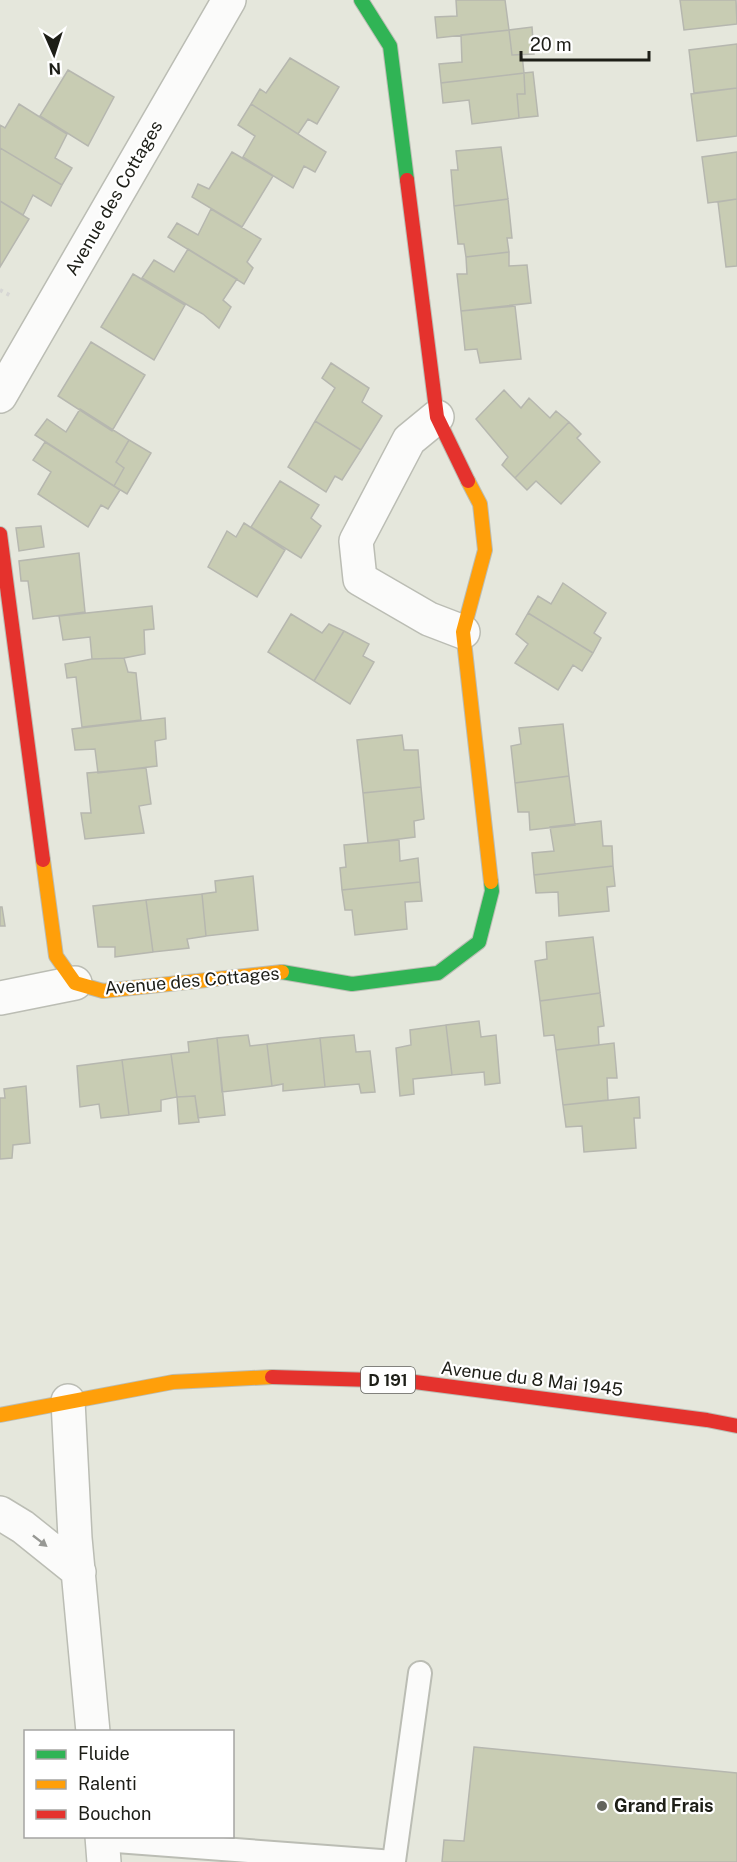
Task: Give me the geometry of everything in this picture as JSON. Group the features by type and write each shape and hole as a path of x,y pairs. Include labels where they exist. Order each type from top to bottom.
{"street":[{"name":"Avenue des Cottages","path":"0,396 229,0"},
{"name":"Avenue des Cottages","path":"75,982 103,991 284,972 352,984 438,974 479,942 492,891 463,632 485,550 480,504 437,417 390,46 361,0"},
{"path":"437,417 409,440 356,541 360,579 429,619 463,632"},
{"path":"0,534 56,956 75,982 0,998"},
{"name":"Avenue du 8 Mai 1945","path":"0,1415 173,1382 273,1377 407,1381 707,1420 737,1426"},
{"path":"68,1401 75,1538 93,1730"},
{"path":"0,1513 23,1527 79,1572"}],"lane":[{"path":"707,1420 737,1415"},
{"path":"707,1420 737,1437"},
{"path":"103,1846 394,1862 420,1673"}],"building":[{"path":"456,0 505,0 509,30 437,38 435,17 457,16"},
{"path":"680,0 736,0 737,24 684,30"},
{"path":"532,27 534,54 512,55 509,30"},
{"path":"509,30 512,55 522,55 524,73 441,83 439,64 462,62 461,35"},
{"path":"737,44 737,88 694,93 689,50"},
{"path":"290,58 339,87 317,124 308,119 298,134 251,104 260,89 266,93"},
{"path":"68,70 114,97 88,146 40,116"},
{"path":"533,72 538,116 519,118 517,94 525,94 524,73"},
{"path":"524,73 525,94 517,94 519,118 472,124 469,100 443,103 441,83"},
{"path":"737,88 737,136 697,141 691,94"},
{"path":"19,104 67,134 55,158 72,168 62,185 0,148 0,125 5,128"},
{"path":"251,104 326,152 315,172 304,166 293,188 243,157 255,136 238,125"},
{"path":"501,147 508,199 454,206 451,170 458,170 456,151"},
{"path":"0,148 62,185 51,206 33,195 23,215 0,201"},
{"path":"232,152 273,176 242,227 192,197 198,184 209,189"},
{"path":"737,152 737,199 708,203 702,157"},
{"path":"508,199 512,238 507,238 509,252 466,257 464,244 458,244 454,206"},
{"path":"737,199 737,266 726,267 718,202"},
{"path":"0,201 29,219 0,267"},
{"path":"211,209 261,239 247,262 253,268 244,284 168,237 177,223 198,235"},
{"path":"188,249 237,279 223,300 231,307 219,328 203,314 142,278 154,260 174,272"},
{"path":"509,252 509,266 527,265 531,303 461,311 457,274 467,274 466,257"},
{"path":"133,274 185,305 154,360 101,327"},
{"path":"515,306 521,359 480,363 477,349 465,350 461,311"},
{"path":"91,342 145,375 112,431 58,396"},
{"path":"331,363 369,388 362,402 382,416 361,450 315,421 335,388 322,378"},
{"path":"504,390 521,408 529,398 550,418 556,411 569,422 515,478 502,465 508,457 476,419"},
{"path":"80,409 129,440 116,462 124,468 114,486 35,435 47,419 66,432"},
{"path":"315,421 361,450 342,480 335,476 326,492 288,467"},
{"path":"569,422 581,434 577,438 600,462 561,504 536,481 527,490 515,478"},
{"path":"129,440 151,453 127,494 114,486 124,468 116,462"},
{"path":"45,442 120,490 108,509 101,505 88,527 38,494 51,472 33,460"},
{"path":"280,481 319,505 311,518 321,526 301,558 251,527"},
{"path":"244,523 285,550 257,597 208,567 227,531 236,537"},
{"path":"41,526 44,547 19,551 16,528"},
{"path":"79,553 85,612 33,619 28,581 21,581 19,561"},
{"path":"563,583 606,613 594,633 601,638 593,653 528,613 538,596 551,604"},
{"path":"152,606 154,629 144,630 145,654 124,658 92,659 90,637 63,640 59,616"},
{"path":"528,613 593,653 582,671 573,665 558,690 515,663 528,644 516,634"},
{"path":"291,614 322,633 329,624 344,631 314,681 268,652"},
{"path":"344,631 369,644 363,656 374,662 350,704 314,681"},
{"path":"124,658 128,672 136,673 141,720 82,727 76,677 67,678 65,664 92,659"},
{"path":"165,718 166,739 155,741 157,766 98,773 95,749 75,750 72,729"},
{"path":"563,724 569,776 515,783 511,746 521,744 519,728"},
{"path":"402,735 404,750 418,750 421,787 363,793 357,740"},
{"path":"146,768 151,804 139,806 144,833 85,839 81,813 91,813 87,773"},
{"path":"569,776 575,825 530,830 529,812 518,812 515,783"},
{"path":"421,787 424,819 414,821 415,837 368,843 363,793"},
{"path":"601,821 603,846 612,846 613,866 534,875 532,853 554,851 550,827"},
{"path":"399,840 400,861 418,858 420,882 342,890 340,868 346,867 344,845"},
{"path":"613,866 615,886 607,887 609,911 559,916 558,892 536,893 534,875"},
{"path":"253,876 258,930 206,936 202,894 216,892 215,881"},
{"path":"420,882 422,901 405,902 407,929 355,935 352,910 345,910 342,890"},
{"path":"202,894 206,936 187,939 189,948 153,952 146,900"},
{"path":"146,900 153,952 115,957 115,947 98,947 93,906"},
{"path":"0,907 2,907 5,926 0,926"},
{"path":"593,937 600,993 540,1001 535,961 547,959 546,942"},
{"path":"600,993 604,1026 598,1027 599,1045 556,1050 554,1035 544,1036 540,1001"},
{"path":"479,1021 481,1037 496,1035 500,1083 485,1085 484,1072 452,1075 446,1025"},
{"path":"446,1025 452,1075 413,1079 414,1094 400,1096 396,1048 411,1045 410,1030"},
{"path":"248,1035 250,1046 267,1044 272,1086 222,1092 217,1038"},
{"path":"354,1035 356,1052 370,1051 375,1092 361,1093 359,1084 325,1087 320,1038"},
{"path":"217,1038 225,1115 198,1118 195,1096 177,1097 171,1054 189,1052 188,1042"},
{"path":"320,1038 325,1087 283,1091 283,1084 272,1086 267,1044"},
{"path":"614,1043 617,1078 607,1078 608,1100 563,1105 556,1050"},
{"path":"171,1054 177,1097 161,1100 161,1111 129,1115 122,1060"},
{"path":"122,1060 129,1115 101,1118 99,1104 80,1107 77,1066"},
{"path":"26,1086 30,1143 13,1145 12,1158 0,1159 0,1098 5,1098 4,1089"},
{"path":"195,1096 199,1122 179,1124 177,1097"},
{"path":"639,1097 640,1118 634,1118 636,1148 584,1152 582,1126 566,1127 563,1105"},
{"name":"Grand Frais","path":"474,1747 737,1773 737,1862 442,1862 444,1840 464,1841"}],"traffic: fast":[{"path":"361,0 390,46 407,180"},
{"path":"282,972 352,984 438,973 479,942 492,891 491,882"}],"traffic: slow":[{"path":"468,481 480,504 485,550 463,632 491,882"},
{"path":"43,860 56,956 75,983 103,991 282,972"},
{"path":"0,1415 173,1382 272,1377"}],"traffic: jam":[{"path":"407,180 437,417 468,481"},
{"path":"0,534 43,860"},
{"path":"272,1377 407,1381 707,1420 737,1426"}],"place":[{"name":"Grand Frais","path":"602,1806"}]}
